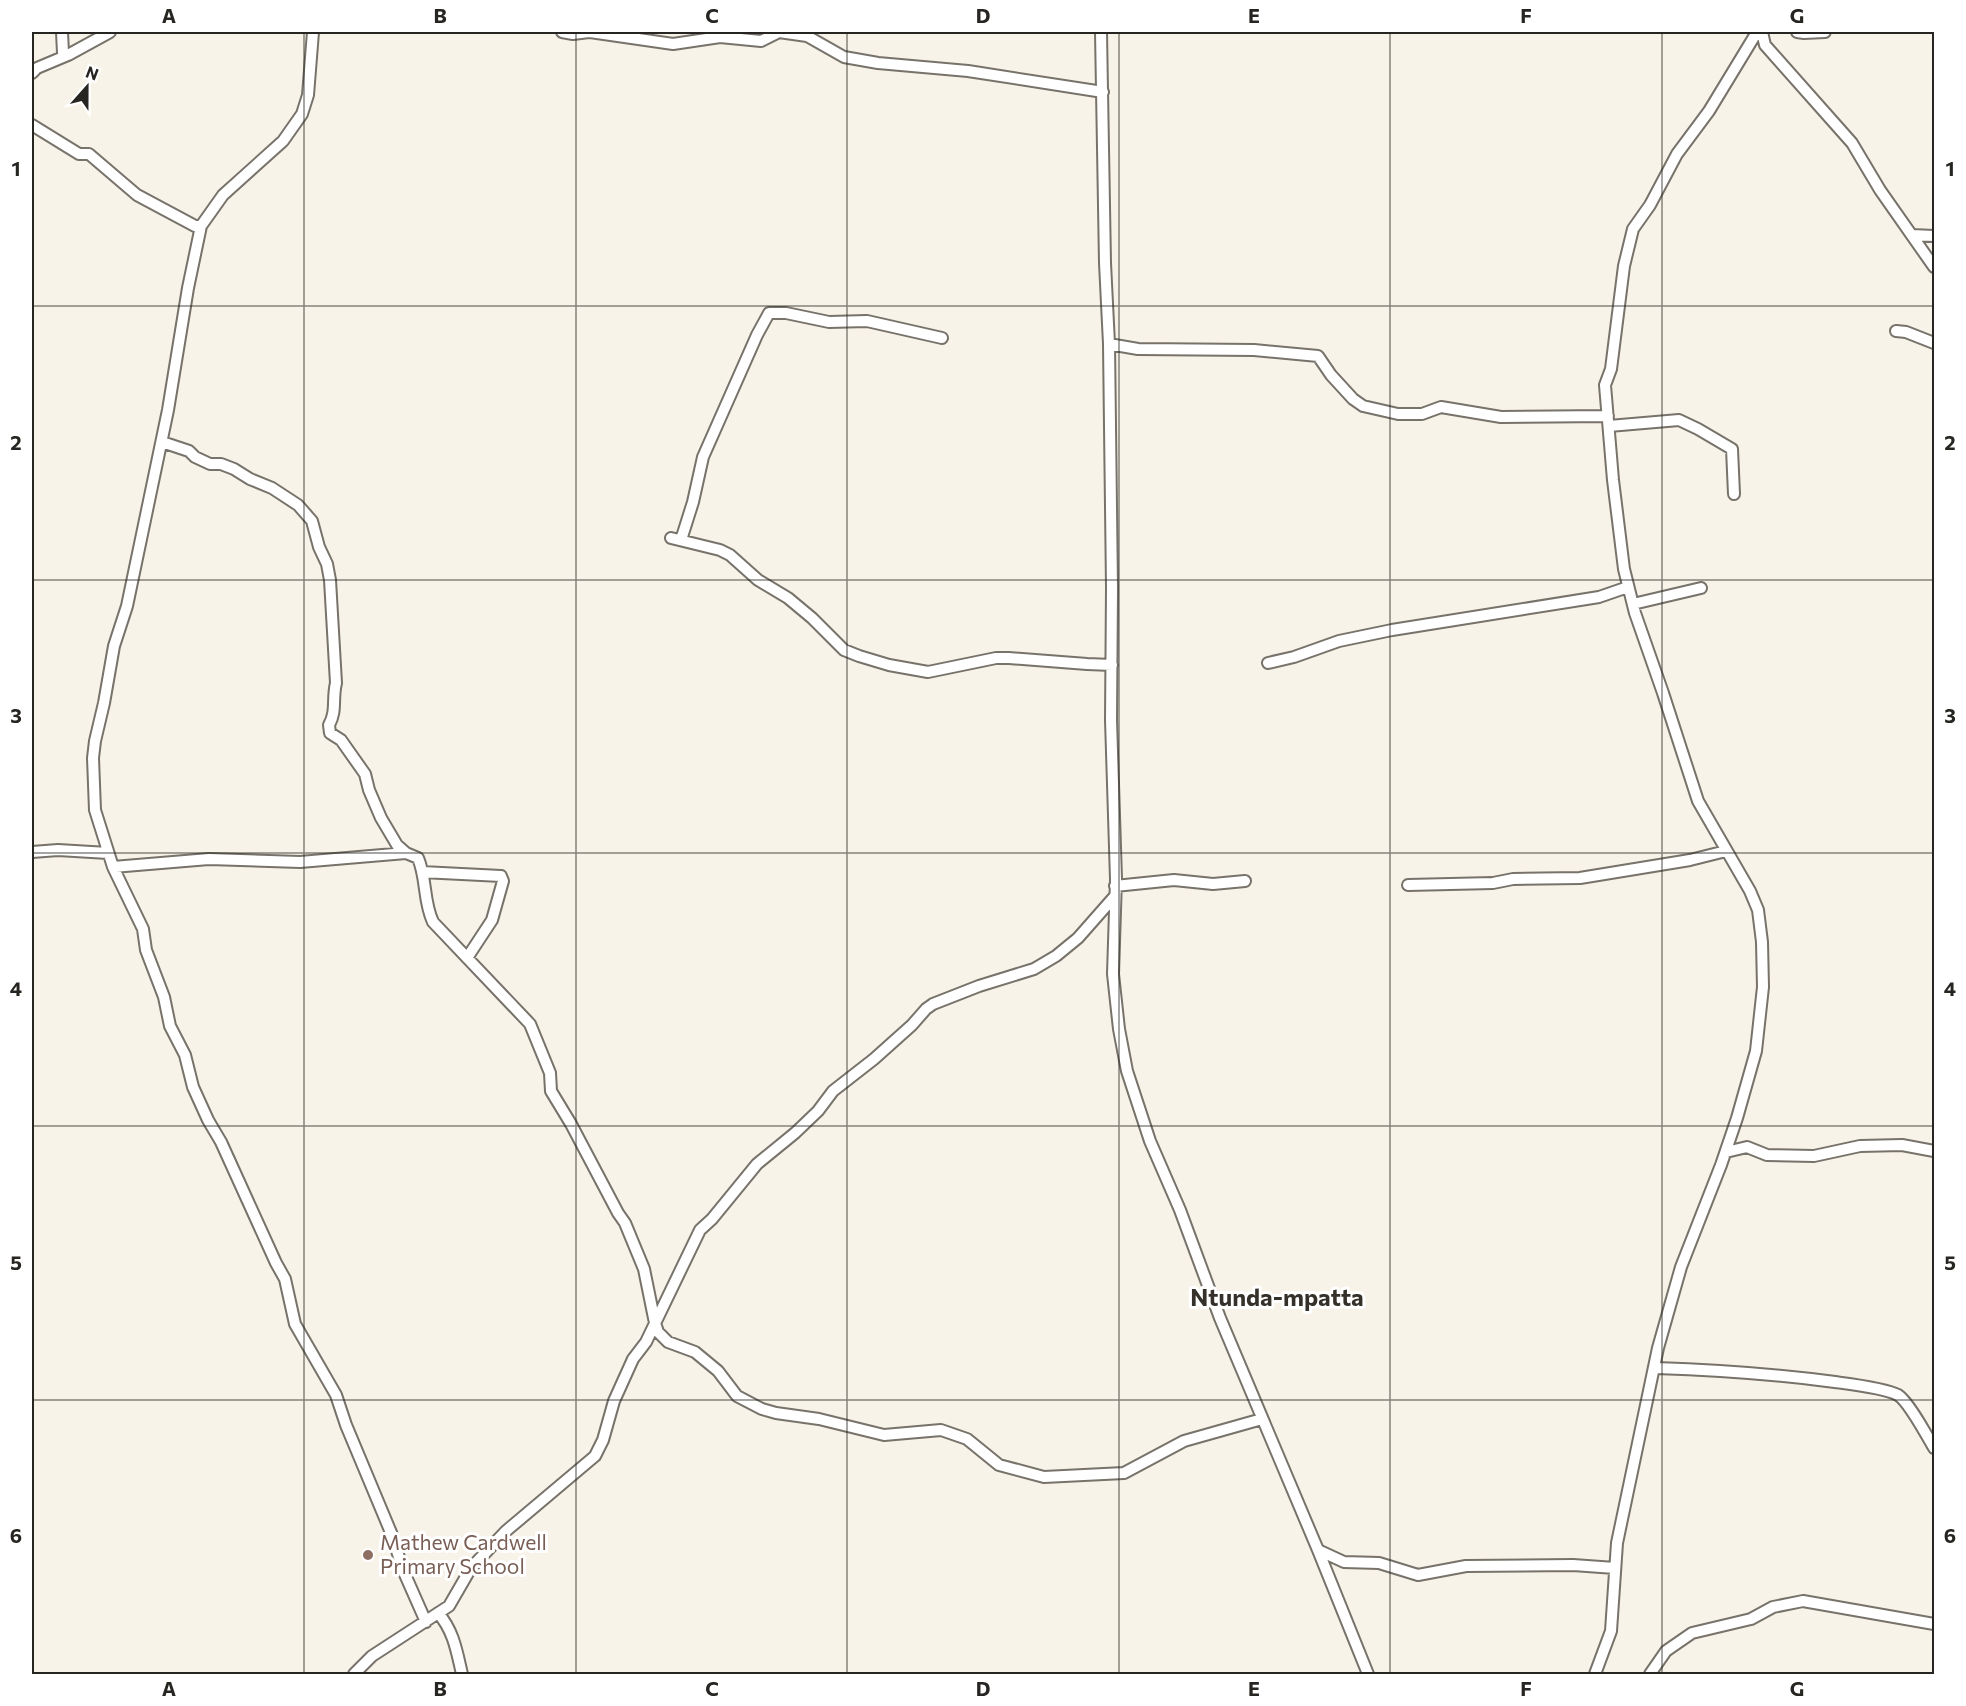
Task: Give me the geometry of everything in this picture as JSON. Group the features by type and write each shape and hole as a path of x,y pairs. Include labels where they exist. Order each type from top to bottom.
{"street":[{"path":"62,32 63,53 68,55"},
{"path":"32,74 37,68 68,55 110,32"},
{"path":"313,32 308,95 303,114 283,141 223,195 201,226 162,442 127,606 114,646 95,741 93,776 95,810 113,867 143,929 146,950 164,997 170,1026 185,1055 193,1087 221,1142 276,1263 283,1273 295,1324 336,1395 346,1425 392,1535 403,1570 426,1622"},
{"path":"562,32 573,34 590,32 673,44 720,37 761,41 779,32 807,36 844,57 878,63 968,71 1103,92"},
{"path":"1101,32 1105,263 1109,344 1111,720 1115,891 1113,974 1119,1029 1127,1071 1150,1141 1180,1210 1220,1318 1368,1674"},
{"path":"1595,1674 1611,1631 1614,1616 1617,1543 1656,1368 1658,1348 1681,1267 1726,1152 1756,1051 1763,987 1762,942 1758,910 1698,801 1628,587 1613,480 1605,385 1611,369 1624,266 1633,229 1650,205 1677,154 1709,111 1757,32"},
{"path":"1762,32 1766,45 1852,142 1880,190 1935,267"},
{"path":"1797,32 1825,32"},
{"path":"32,125 79,154 89,154 136,195 195,226 201,226"},
{"path":"1912,235 1935,236"},
{"path":"942,338 867,321 829,321 769,313 703,457 693,502 676,539 730,555 758,580 788,598 812,618 843,650 877,662 928,672 996,658 1112,664"},
{"path":"1896,331 1906,332 1935,343"},
{"path":"1109,344 1138,349 1243,349 1318,356 1331,375 1353,399 1363,406 1398,414 1422,414 1441,407 1501,417 1609,421 1679,420 1732,449 1734,494"},
{"path":"162,442 189,451 195,457 210,464 221,464 234,469 272,488 298,505 312,521 330,580 336,683 333,696 334,718 329,728 333,736 341,740 365,774 381,818 397,845 406,853 418,858 426,902 433,922 530,1024 550,1073 551,1091 630,1235 644,1269 654,1323 666,1341 695,1352 718,1371 737,1396 762,1409 819,1419 890,1436 919,1430 941,1430 967,1439 999,1465 1044,1477 1124,1473 1184,1441 1262,1419"},
{"path":"1269,663 1349,638 1590,598 1628,587"},
{"path":"1633,604 1701,588"},
{"path":"32,852 58,850 108,853"},
{"path":"1408,885 1493,883 1513,879 1580,879 1690,860 1726,851"},
{"path":"113,867 209,859 300,862 406,853"},
{"path":"422,872 501,876 503,881 492,920 467,958"},
{"path":"354,1674 372,1656 426,1622 453,1601 471,1568 506,1532 595,1456 603,1440 614,1401 633,1359 646,1342 700,1230 712,1219 757,1164 818,1111 833,1091 874,1059 933,1004 979,986 1034,969 1056,956 1078,938 1115,891 1174,880 1213,884 1245,881"},
{"path":"1726,1152 1747,1147 1767,1155 1814,1156 1860,1146 1902,1145 1935,1151"},
{"path":"1656,1368 1799,1377 1862,1385 1899,1396 1935,1448"},
{"path":"1318,1550 1344,1562 1379,1563 1418,1575 1466,1566 1573,1565 1615,1568"},
{"path":"1650,1674 1666,1651 1692,1633 1751,1619 1773,1607 1803,1601 1935,1624"},
{"path":"438,1613 447,1623 453,1638 462,1674"}],"place":[{"name":"Mathew Cardwell Primary School","path":"368,1555"}],"district":[{"name":"Ntunda-mpatta","path":"1277,1298"}]}
